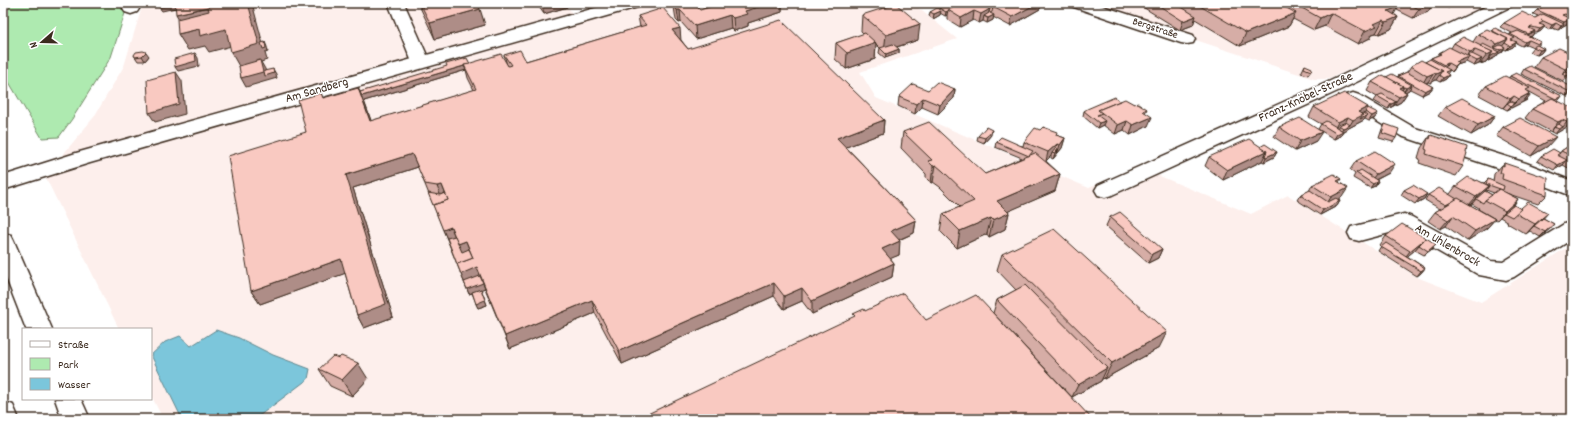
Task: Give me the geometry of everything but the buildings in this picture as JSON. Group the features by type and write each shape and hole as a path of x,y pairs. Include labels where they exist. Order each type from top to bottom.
{"main road":[{"name":"Am Sandberg","path":"3,183 84,158 632,3"},
{"path":"3,241 39,328"},
{"path":"68,400 76,419"},
{"path":"3,413 5,419"}],"street":[{"path":"396,3 421,62"},
{"name":"Bergstraße","path":"1077,3 1187,39"},
{"name":"Franz-Knöbel-Straße","path":"1105,190 1332,87 1506,3"},
{"path":"1332,87 1408,132 1519,168 1572,189"},
{"name":"Am Uhlenbrock","path":"1359,233 1404,222 1487,269 1506,271 1572,229"}],"shaded area":[{"path":"142,3 565,3 572,13 60,158 94,117 124,66"},
{"path":"653,3 912,3 957,39 860,72 876,98 1089,188 1138,167 1251,214 1288,195 1419,278 1481,302 1572,244 1572,419 163,419 152,397 152,328 119,328 46,178 244,119"},
{"path":"1083,3 1490,3 1329,79 1314,79"}],"green space":[{"path":"3,3 125,3 126,10 111,57 59,137 42,138 3,72"}],"water":[{"path":"216,330 239,338 273,355 310,369 308,379 255,419 182,419 152,357 152,354 165,342 180,336 191,346"}]}
